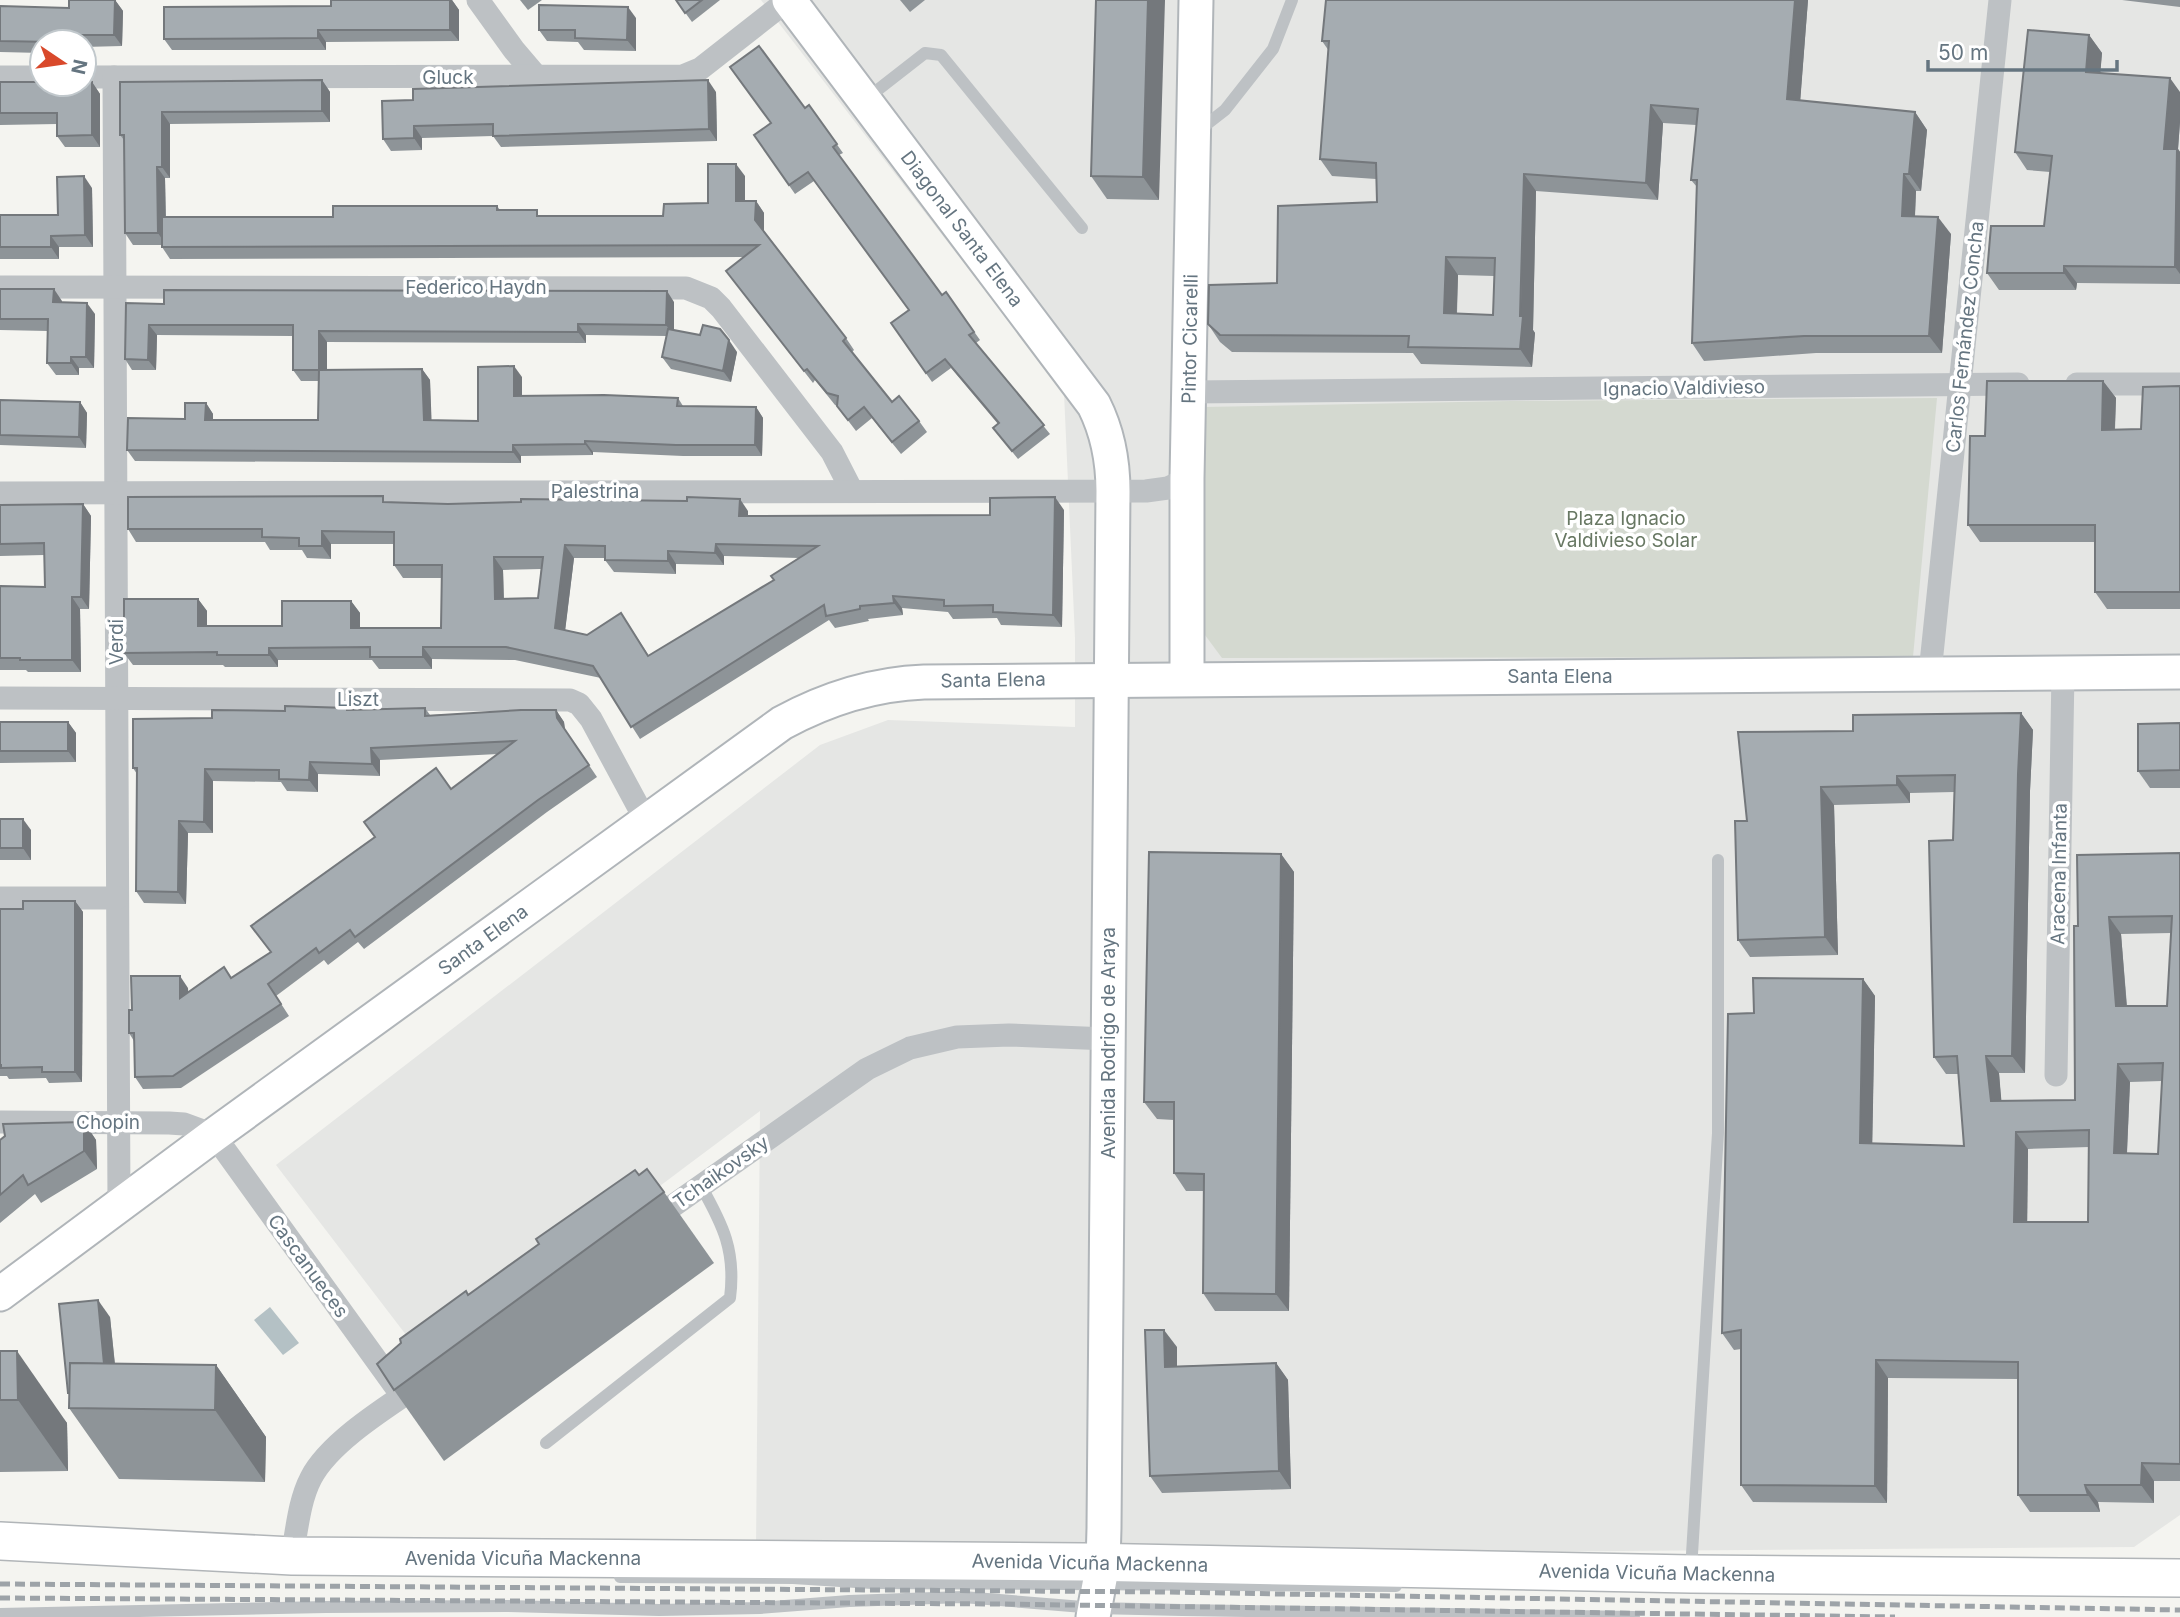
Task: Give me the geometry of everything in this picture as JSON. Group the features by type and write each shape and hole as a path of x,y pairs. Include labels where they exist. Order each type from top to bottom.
{"main road":[{"name":"Diagonal Santa Elena","path":"788,0 1094,405 1104,425 1113,480"},
{"name":"Pintor Cicarelli","path":"1187,678 1187,480 1196,0"},
{"name":"Avenida Rodrigo de Araya","path":"1097,1593 1108,1039 1113,480"},
{"name":"Santa Elena","path":"0,1294 214,1135 782,723 819,704 858,691 925,681 1110,678 2180,671"},
{"name":"Avenida Vicuña Mackenna","path":"0,1541 1097,1593 1691,1574 2180,1578"}],"street":[{"path":"478,0 537,77"},
{"name":"Gluck","path":"98,77 537,77 691,74 709,63 788,0"},
{"name":"Carlos Fernández Concha","path":"1930,673 2000,0"},
{"path":"0,77 28,77"},
{"name":"Verdi","path":"114,77 119,1207"},
{"name":"Federico Haydn","path":"0,287 686,288 711,298 721,308 832,452 852,491"},
{"name":"Ignacio Valdivieso","path":"1189,392 2180,384"},
{"name":"Palestrina","path":"0,493 852,491 1113,480 1146,491 1168,488 1187,480"},
{"name":"Aracena Infanta","path":"2056,1075 2063,672"},
{"name":"Liszt","path":"0,698 570,700 579,704 591,719 646,821"},
{"path":"0,898 117,898"},
{"name":"Tchaikovsky","path":"635,1233 867,1069 910,1048 957,1037 1009,1035 1108,1039"},
{"name":"Chopin","path":"0,1122 184,1124 214,1135"},
{"name":"Cascanueces","path":"214,1135 402,1396"},
{"path":"292,1556 311,1478 328,1452 446,1365"}],"lane":[{"path":"1194,134 1225,110 1273,49 1292,0"},
{"path":"865,101 925,53 940,55 1082,228"},
{"path":"1691,1574 1718,1133 1718,860"},
{"path":"546,1443 730,1298 732,1271 729,1246 718,1216 701,1186"},
{"path":"607,1577 793,1578 1634,1617"},
{"path":"0,1614 312,1607 506,1606 659,1610 760,1608 849,1601 963,1597 1406,1586"}],"shaded area":[{"path":"761,0 2180,0 2180,1515 2134,1547 1095,1555 756,1548 760,1111 426,1361 276,1165 820,745 888,720 1075,727 1075,638 1064,393"},
{"path":"270,1307 299,1343 283,1355 254,1320"}],"green space":[{"name":"Plaza Ignacio Valdivieso Solar","path":"1937,398 1913,657 1222,658 1202,631 1204,407 1510,401"}],"building":[{"path":"69,0 115,0 114,35 98,35 98,28 28,28 28,42 0,41 0,6 69,8"},
{"path":"331,0 450,0 450,30 318,30 318,38 164,39 164,7 331,6"},
{"path":"676,0 702,0 685,13"},
{"path":"1096,0 1148,0 1143,177 1091,176"},
{"path":"1326,0 1795,0 1787,99 1915,112 1909,174 1904,174 1902,216 1938,217 1929,336 1804,336 1692,343 1697,180 1691,180 1698,109 1651,105 1646,183 1524,174 1520,316 1523,316 1520,349 1408,347 1409,336 1220,335 1208,324 1209,285 1277,283 1278,206 1377,202 1376,163 1320,159 1329,41 1322,41","holes":["1446,257 1495,258 1493,315 1444,313"]},
{"path":"539,5 628,7 627,40 575,38 575,30 539,30"},
{"path":"2028,30 2089,35 2086,72 2170,78 2164,149 2177,149 2175,267 2064,266 2064,273 1987,273 1991,226 2044,226 2052,156 2015,152"},
{"path":"759,46 805,108 809,105 837,144 833,147 942,295 946,292 974,332 969,335 1044,425 1012,451 993,428 999,423 945,359 926,373 891,323 909,310 808,172 789,185 754,135 771,123 730,67"},
{"path":"322,80 322,111 162,112 162,167 157,167 158,233 125,233 124,135 120,135 120,82"},
{"path":"708,80 709,129 493,136 493,124 414,126 414,138 383,139 382,101 413,100 413,89"},
{"path":"0,82 28,82 28,98 92,98 92,135 57,136 57,113 0,113"},
{"path":"708,164 736,164 736,201 756,201 755,220 846,338 843,341 892,402 899,396 919,421 892,442 864,407 848,420 837,406 838,396 827,393 807,369 804,371 726,271 759,245 162,247 162,217 333,217 333,206 497,206 497,210 537,210 537,216 663,216 664,204 708,203"},
{"path":"84,176 85,235 51,236 51,247 0,247 0,215 58,215 57,177"},
{"path":"0,289 54,289 53,302 87,303 86,357 71,357 71,363 47,363 48,319 0,319"},
{"path":"164,290 667,291 666,325 578,324 578,332 319,331 319,370 293,370 293,325 149,325 148,360 125,359 126,303 164,304"},
{"path":"703,325 720,329 729,340 723,371 662,357 668,329 700,335"},
{"path":"514,366 514,396 678,398 677,406 756,407 755,445 585,441 585,444 513,445 513,452 127,450 128,418 185,419 185,403 206,403 205,420 318,420 319,370 422,369 424,420 478,421 478,367"},
{"path":"1987,381 2103,381 2102,430 2141,429 2143,387 2180,386 2180,592 2095,592 2095,525 1968,525 1970,436 1985,436"},
{"path":"0,400 80,402 79,437 0,435"},
{"path":"383,496 383,502 448,504 521,502 521,499 687,501 687,497 740,499 739,516 990,515 990,498 1055,497 1053,615 993,612 993,605 944,606 944,600 893,596 894,603 860,606 860,609 826,616 824,605 631,727 593,666 506,647 423,647 423,657 370,657 370,647 269,648 269,655 217,655 217,652 124,653 124,599 198,599 198,626 282,626 282,601 351,601 351,628 441,628 442,565 394,565 394,532 322,531 322,546 299,546 299,538 262,537 262,529 128,529 128,497","holes":["716,544 818,546 771,576 774,580 648,656 621,613 587,635 555,628 565,545 605,546 605,560 668,561 668,551 715,553","494,557 543,557 538,598 495,599"]},
{"path":"83,504 81,597 72,597 72,660 0,658 0,586 45,587 44,543 0,544 0,505"},
{"path":"285,706 347,710 425,708 425,716 556,710 557,718 589,765 355,937 350,930 319,953 316,948 268,984 281,1004 173,1076 135,1077 134,1033 129,1033 129,1010 132,1010 131,976 180,976 180,998 224,967 231,978 271,952 251,926 375,837 364,822 436,768 451,789 515,741 371,748 372,764 310,762 309,780 279,779 279,770 205,769 204,822 179,821 178,892 136,891 137,768 133,768 133,719 212,718 212,710 285,711"},
{"path":"2021,713 2012,1056 1986,1056 1991,1101 2075,1100 2074,926 2078,926 2077,855 2180,853 2180,1464 2142,1463 2141,1485 2085,1485 2088,1495 2018,1495 2018,1362 1876,1360 1875,1486 1741,1485 1741,1330 1722,1333 1728,1014 1754,1013 1753,978 1863,979 1860,1143 1964,1146 1957,1056 1934,1057 1929,841 1953,840 1955,775 1897,776 1897,785 1821,787 1825,937 1738,940 1735,821 1747,821 1738,732 1853,731 1853,715","holes":["2172,916 2167,1006 2116,1006 2109,917","2163,1063 2158,1154 2114,1153 2118,1064","2089,1130 2088,1222 2014,1222 2016,1132"]},
{"path":"0,722 68,722 68,751 0,751"},
{"path":"2180,723 2180,770 2138,771 2138,724"},
{"path":"0,819 23,819 23,848 0,848"},
{"path":"1149,852 1281,854 1276,1294 1203,1293 1204,1174 1174,1173 1174,1102 1144,1102"},
{"path":"23,901 75,901 75,1072 42,1072 42,1067 1,1068 0,1065 0,909 23,909"},
{"path":"84,1122 84,1151 28,1185 23,1175 0,1195 0,1140 5,1136 3,1124"},
{"path":"647,1169 664,1192 394,1390 377,1364 401,1343 400,1339 466,1291 468,1295 539,1244 536,1239 635,1170 639,1175"},
{"path":"98,1300 104,1364 70,1363 68,1393 59,1304"},
{"path":"1145,1330 1164,1330 1165,1367 1276,1363 1279,1471 1150,1476"},
{"path":"0,1351 17,1351 18,1400 0,1400"},
{"path":"70,1363 216,1365 215,1410 69,1408"}],"railway":[{"path":"0,1584 1169,1592 2180,1610"},
{"path":"0,1598 999,1604 1895,1617"}]}
